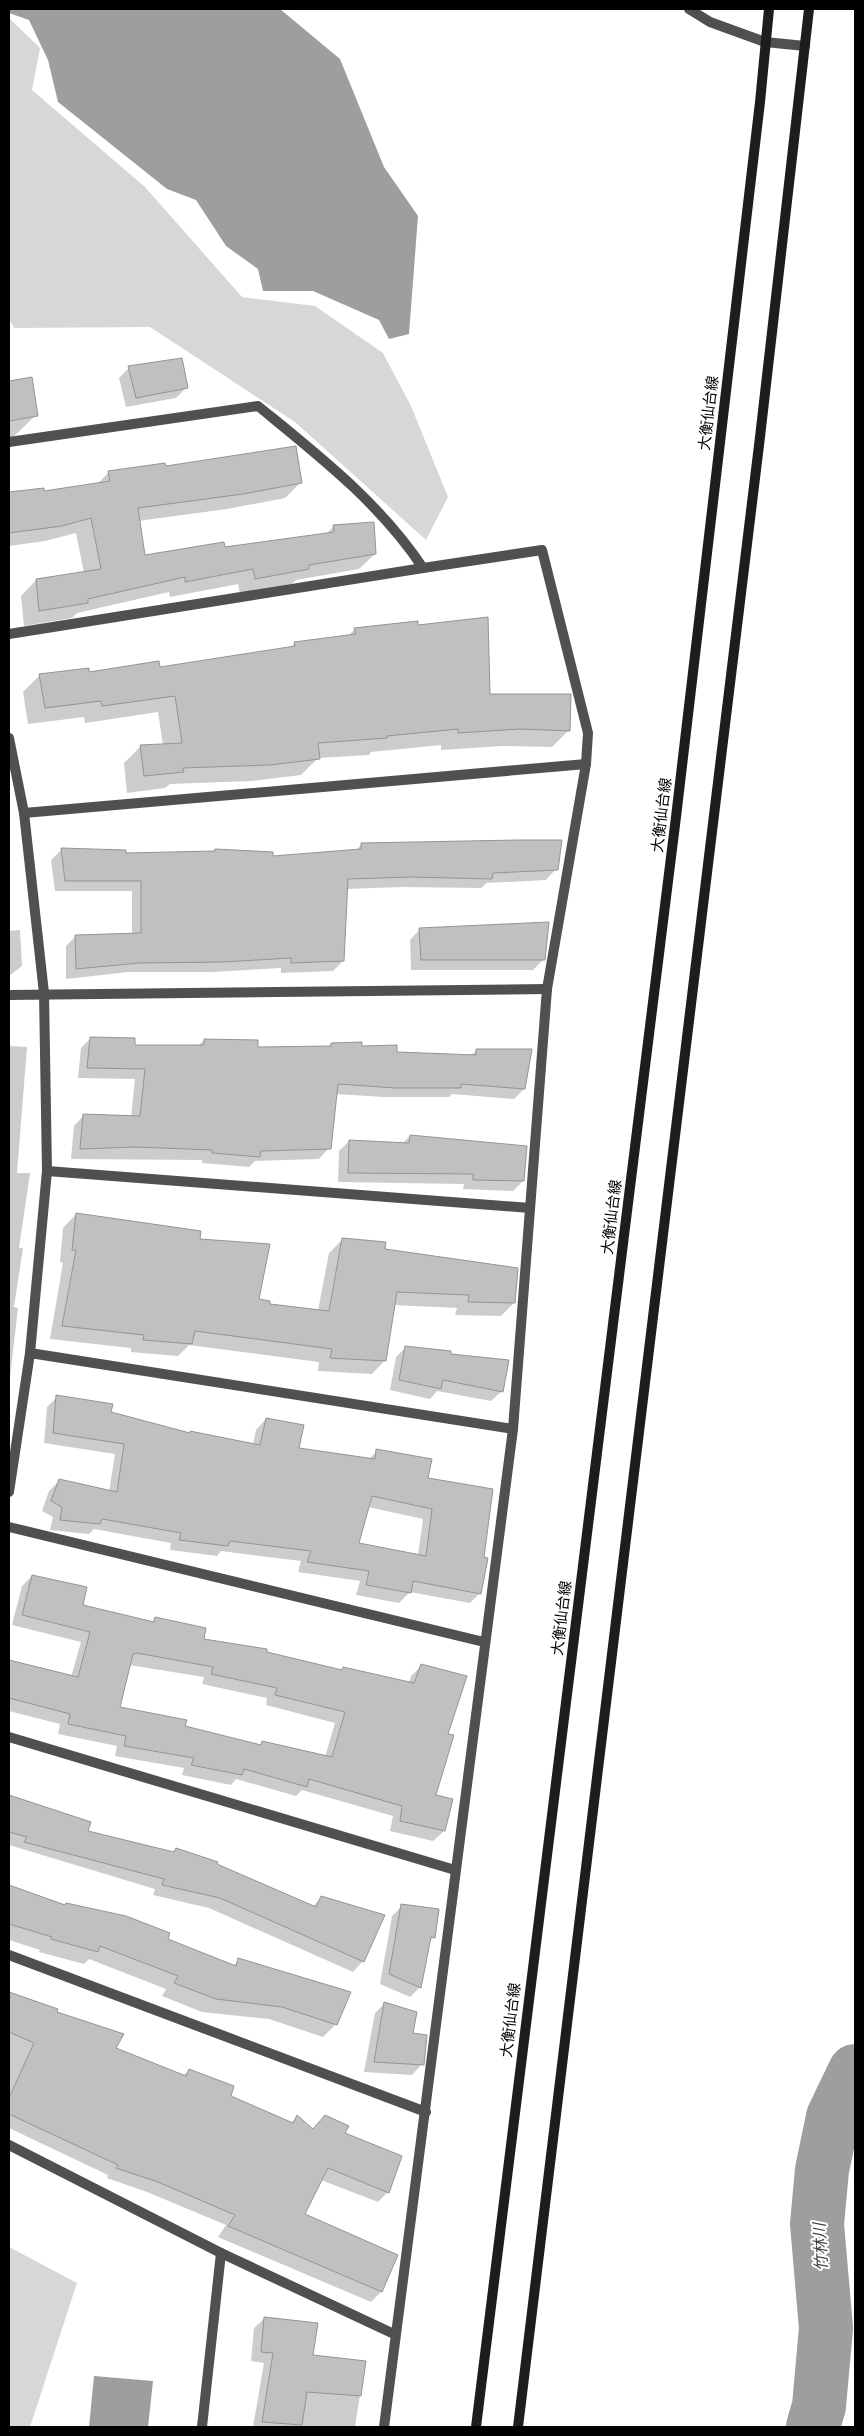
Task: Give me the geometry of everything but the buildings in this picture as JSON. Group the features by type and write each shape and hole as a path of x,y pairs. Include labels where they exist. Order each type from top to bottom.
{"main road":[{"name":"大衡仙台線","path":"476,2427 673,836 760,102 769,9"},
{"path":"518,2427 759,447 809,9"}],"street":[{"path":"689,9 710,22 765,42 805,46"},
{"path":"9,442 258,406 338,472 405,541 423,568"},
{"path":"9,634 542,550 588,733 586,764 548,989 513,1429 484,1642 426,2112 394,2334 384,2427"},
{"path":"9,738 24,813 44,993 47,1171 30,1353 9,1492"},
{"path":"24,813 586,764"},
{"path":"9,995 44,993 548,989"},
{"path":"47,1171 530,1208"},
{"path":"30,1353 513,1429"},
{"path":"9,1527 484,1642"},
{"path":"9,1738 456,1870"},
{"path":"9,1955 426,2112"},
{"path":"9,2145 220,2253 394,2334"},
{"path":"202,2427 220,2253"}],"shaded area":[{"path":"9,9 280,9 340,59 384,167 418,216 409,334 389,339 379,320 313,291 263,291 258,269 226,246 196,200 167,189 58,102 48,60 29,20 9,13"},
{"path":"9,18 40,48 32,90 145,187 242,297 315,306 383,353 411,406 448,497 426,540 295,422 150,327 14,328 9,319"},
{"path":"9,2247 77,2283 30,2427 9,2427"},
{"path":"94,2376 153,2381 148,2427 89,2427"}],"waterway":[{"name":"竹林川","path":"813,2427 819,2406 826,2328 817,2224 822,2170 833,2117 855,2071"}]}
